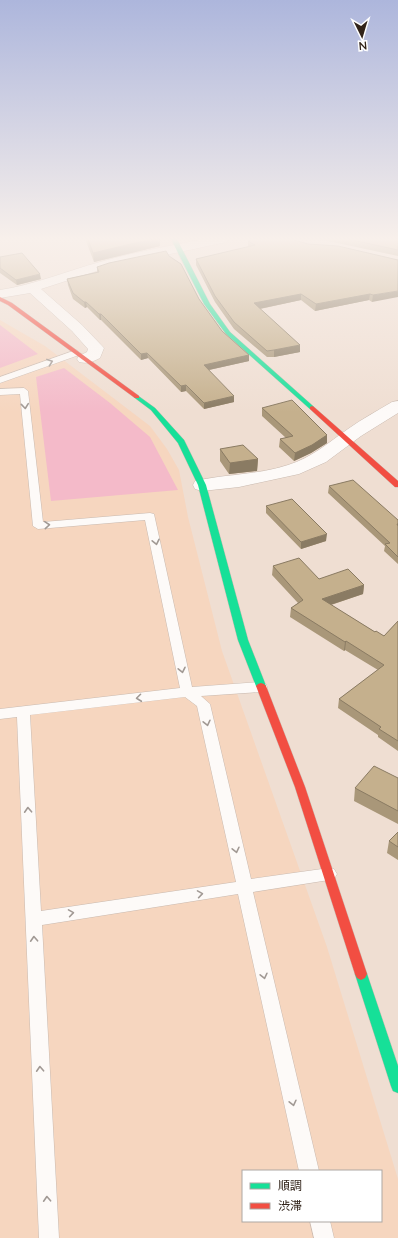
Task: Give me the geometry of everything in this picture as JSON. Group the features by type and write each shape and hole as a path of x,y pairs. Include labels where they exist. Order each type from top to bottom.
{"street":[{"path":"42,297 77,328 96,348 94,355 80,356"},
{"path":"203,297 228,333 398,485"},
{"path":"0,299 10,304 153,409 182,442 202,485 244,640 300,786 398,1086"},
{"path":"202,485 239,481 293,470 320,458 345,439 398,406"}],"lane":[{"path":"0,380 80,356"},
{"path":"0,392 24,391 38,526 150,516 187,692 203,704 309,1170"},
{"path":"0,714 187,692 261,687"},
{"path":"23,711 49,1238"},
{"path":"33,919 329,874"},
{"path":"320,1222 324,1238"}],"shaded area":[{"path":"0,320 45,346 150,426 167,449 179,470 188,517 222,651 327,947 398,1179 398,1238 0,1238"},
{"path":"0,325 38,354 0,368"},
{"path":"64,368 110,403 150,437 178,490 51,501 36,377"}],"building":[{"path":"78,297 198,297 222,331 249,355 204,365 234,396 204,403 186,385 181,386 147,353 141,354 101,314"},
{"path":"216,297 287,297 254,303 300,345 267,351 234,322"},
{"path":"305,297 355,297 316,304"},
{"path":"292,400 327,435 312,445 295,453 280,439 293,436 262,408"},
{"path":"243,445 258,459 230,463 220,449"},
{"path":"353,480 398,520 398,557 385,544 390,543 329,486"},
{"path":"292,499 327,534 301,542 266,506"},
{"path":"299,558 319,579 348,569 364,585 322,599 384,636 398,621 398,741 379,729 381,727 339,699 384,665 291,608 303,600 273,566"},
{"path":"374,766 398,778 398,811 355,788"},
{"path":"398,832 398,847 389,841"}],"traffic: fast":[{"path":"203,297 228,333 312,408"},
{"path":"137,397 153,409 181,442 202,485 243,640 261,686"},
{"path":"361,974 398,1086"}],"traffic: jam":[{"path":"0,299 10,304 137,397"},
{"path":"312,408 398,485"},
{"path":"261,686 300,787 361,974"}]}
